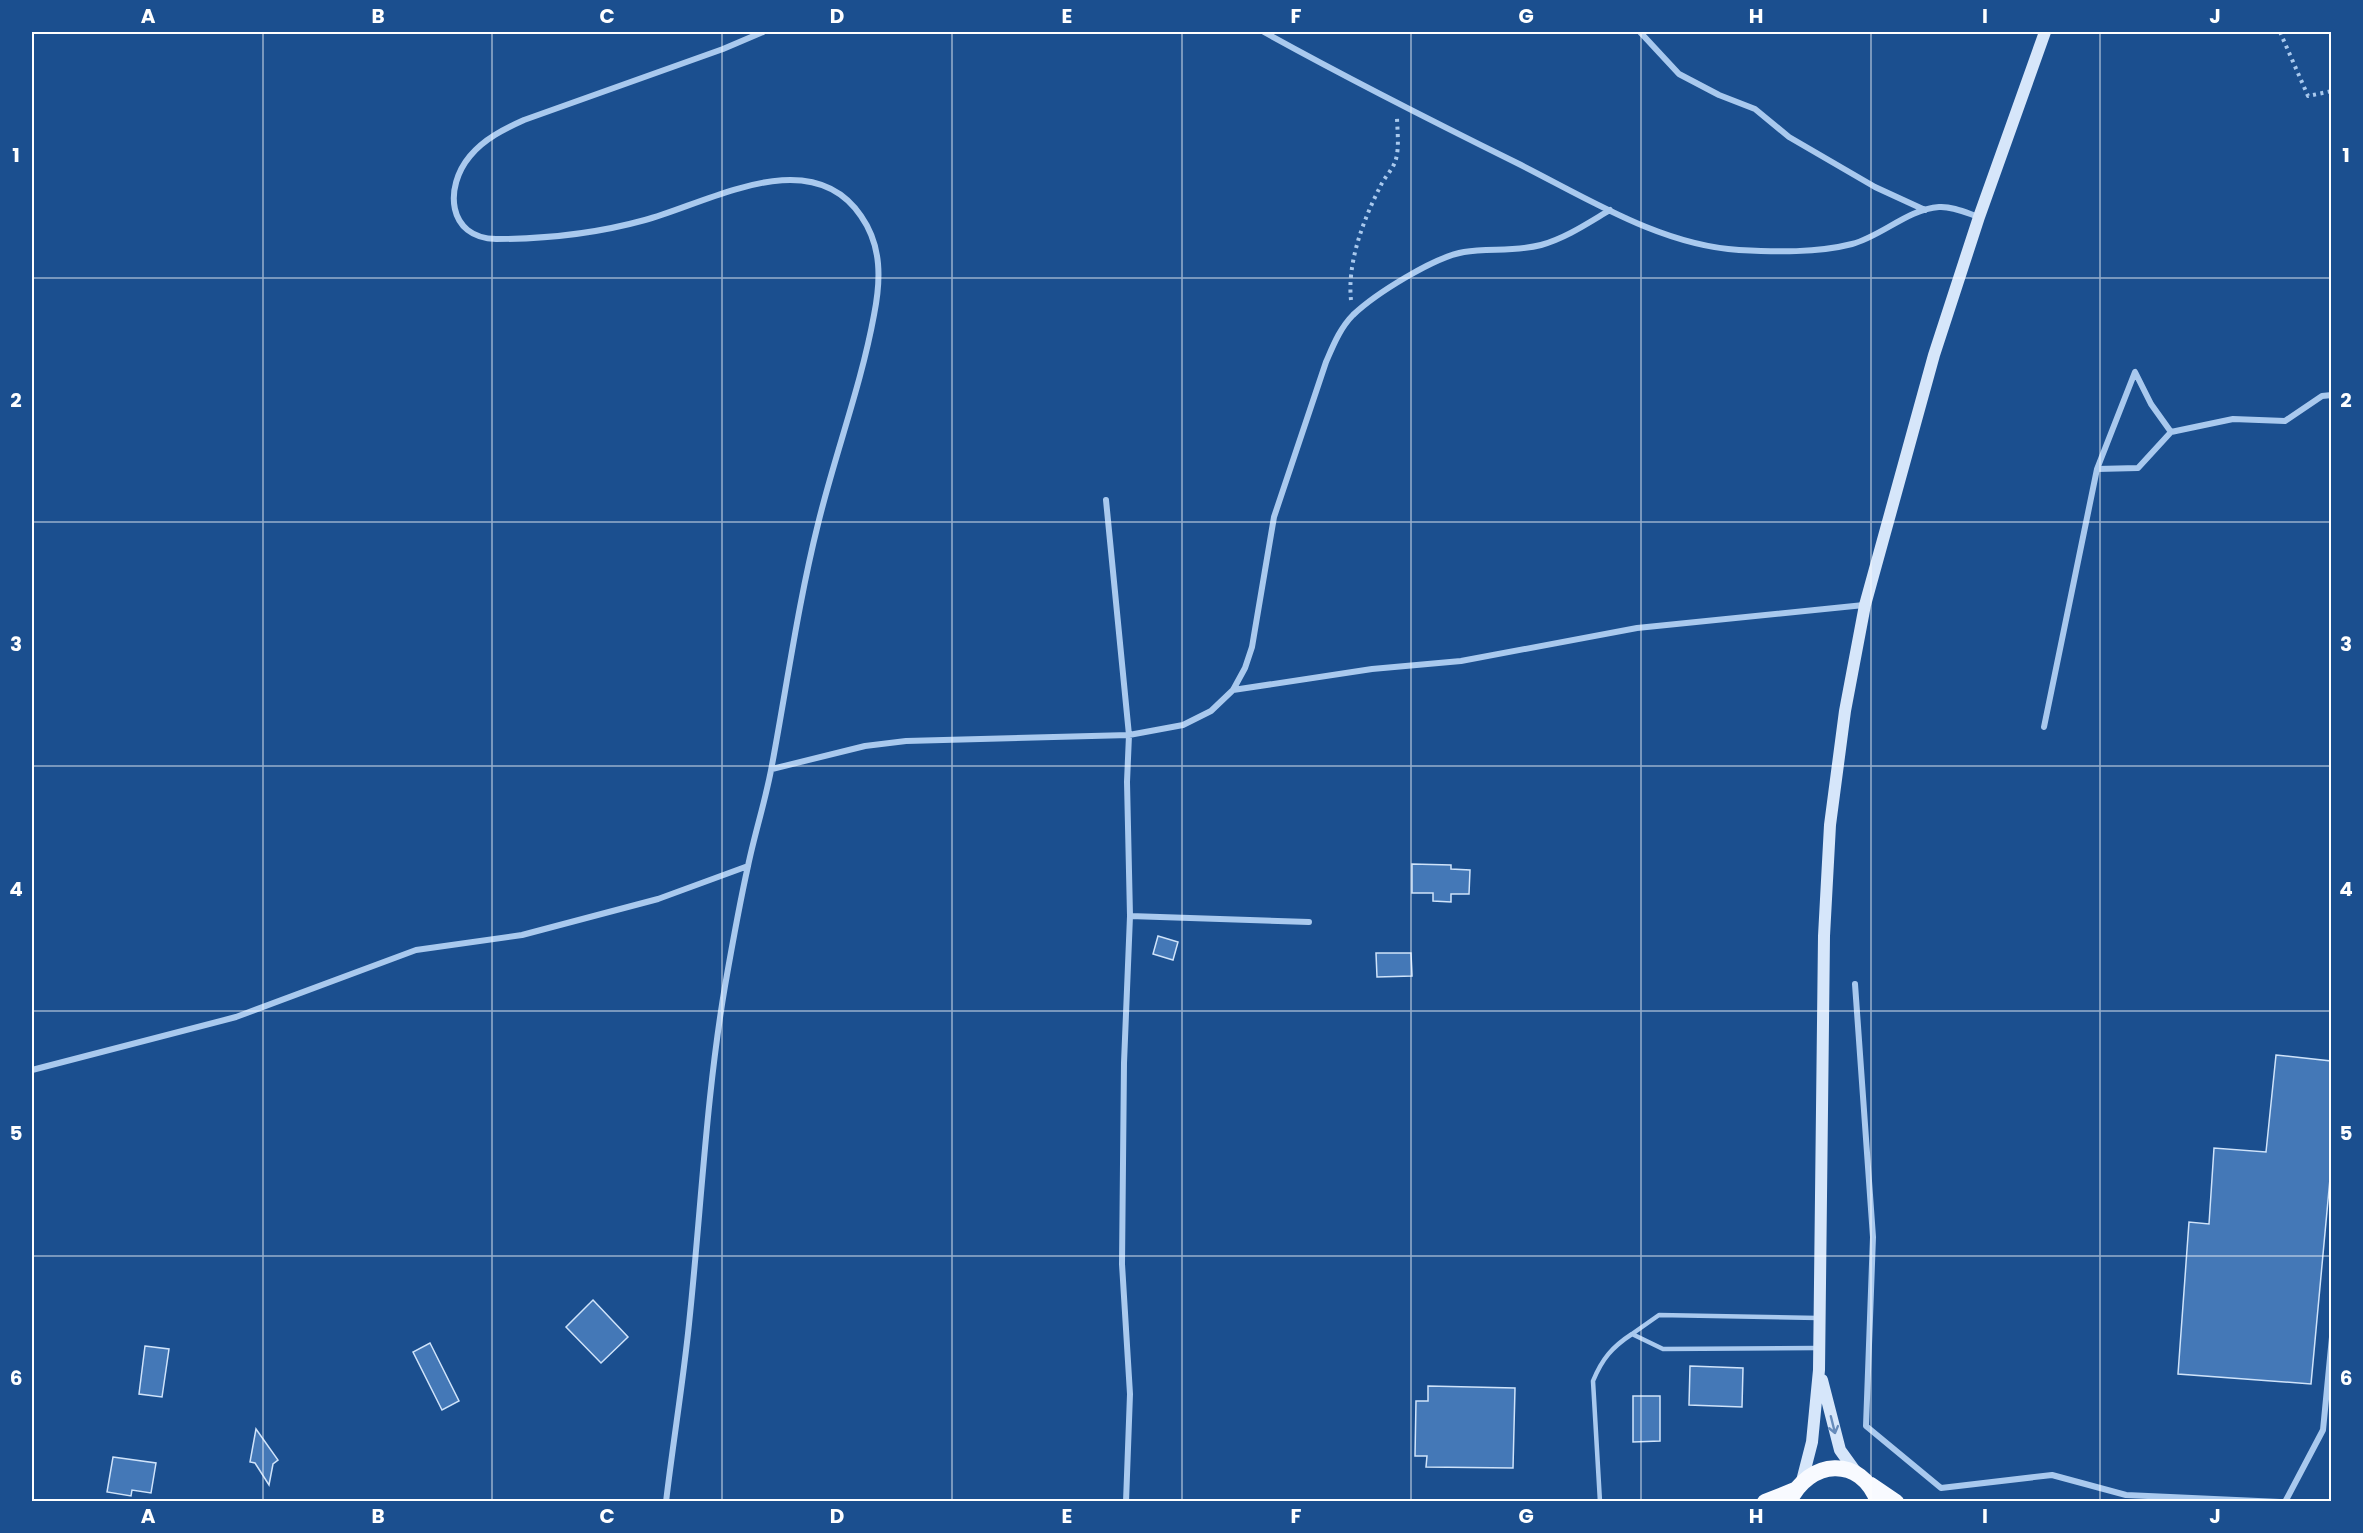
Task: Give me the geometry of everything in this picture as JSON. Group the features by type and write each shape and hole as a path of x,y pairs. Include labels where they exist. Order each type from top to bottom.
{"highway":[{"path":"1765,1502 1795,1491 1818,1472 1835,1468 1863,1479 1896,1502"},
{"path":"1863,1479 1878,1502"}],"main road":[{"path":"1795,1491 1812,1442 1819,1370 1824,936 1832,814 1845,711 1865,605 1934,355 1979,217 2045,32"},
{"path":"1819,1370 1840,1450 1863,1479"}],"street":[{"path":"666,1502 689,1325 711,1080 725,987 748,866 772,769 797,616 813,546 867,352 880,288 875,236 854,205 824,184 787,179 750,184 698,204 641,221 592,231 518,237 477,237 462,227 454,206 456,186 465,161 480,144 500,132 524,120 723,49 762,32"},
{"path":"1264,32 1397,103 1610,210 1652,229 1690,242 1738,250 1793,250 1852,244 1887,230 1926,210 1940,207 1979,217"},
{"path":"1640,32 1679,74 1719,95 1755,109 1789,137 1834,160 1875,187 1926,210"},
{"path":"772,769 865,746 906,741 1129,735 1184,725 1211,711 1233,690 1245,668 1252,647 1266,556 1286,478 1326,362 1337,338 1353,315 1419,269 1444,257 1464,252 1509,250 1541,245 1570,234 1610,210"},
{"path":"2044,727 2097,469 2135,372 2151,404 2171,432"},
{"path":"2097,469 2138,468 2171,432 2234,419 2285,421 2322,396 2331,395"},
{"path":"1106,500 1129,735 1127,782 1130,916 1124,1063 1122,1264 1130,1394 1126,1502"},
{"path":"1233,690 1372,669 1483,658 1637,628 1865,605"},
{"path":"32,1070 236,1017 416,950 522,935 658,899 748,866"},
{"path":"1130,916 1309,922"},
{"path":"1855,984 1873,1238 1866,1426 1941,1488 2052,1475 2126,1495 2280,1502"},
{"path":"2285,1502 2323,1430 2331,1337"}],"lane":[{"path":"1600,1502 1593,1381 1600,1364 1612,1347 1659,1315 1821,1318"},
{"path":"1632,1334 1663,1349 1819,1348"}],"path":[{"path":"2280,32 2308,96 2331,91"},
{"path":"1353,315 1350,286 1366,217 1395,162 1397,103"}],"building":[{"path":"1412,864 1451,865 1451,869 1470,870 1469,894 1451,894 1451,902 1433,901 1433,893 1412,893"},
{"path":"1158,936 1178,942 1173,960 1153,954"},
{"path":"1376,953 1411,953 1412,976 1377,977"},
{"path":"2276,1055 2331,1061 2331,1168 2311,1384 2178,1374 2189,1222 2209,1224 2214,1148 2266,1152"},
{"path":"593,1300 628,1337 601,1363 566,1327"},
{"path":"430,1343 459,1401 442,1410 413,1352"},
{"path":"145,1346 169,1349 162,1397 139,1394"},
{"path":"1690,1366 1743,1368 1742,1407 1689,1405"},
{"path":"1428,1386 1515,1388 1513,1468 1426,1467 1427,1456 1415,1456 1416,1401 1428,1401"},
{"path":"1633,1396 1660,1396 1660,1441 1633,1442"},
{"path":"256,1429 278,1460 273,1464 269,1485 255,1463 250,1462"},
{"path":"113,1457 156,1463 151,1493 132,1490 131,1496 107,1492"}]}
